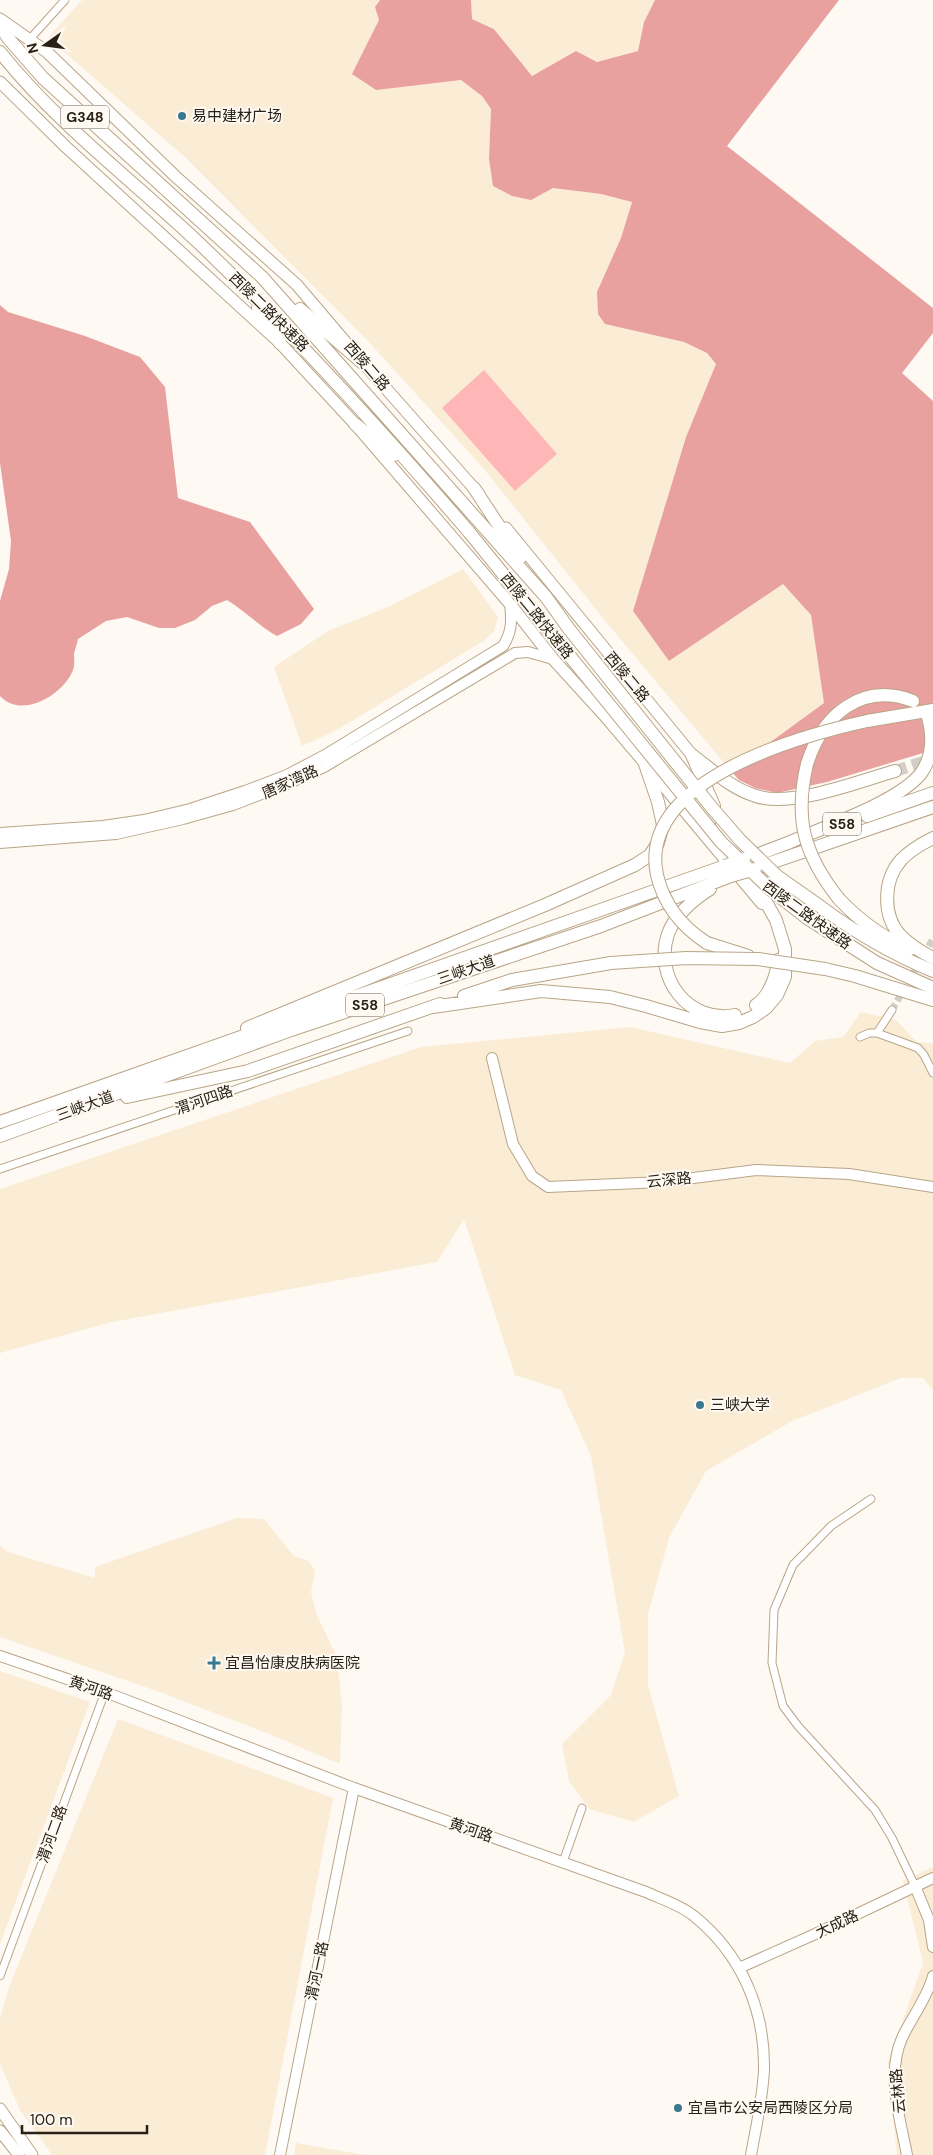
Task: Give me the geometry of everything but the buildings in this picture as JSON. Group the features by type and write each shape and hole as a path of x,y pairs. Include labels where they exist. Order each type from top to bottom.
{"highway":[{"name":"西陵二路快速路","path":"0,25 8,38 43,78 262,276 546,597 569,629 740,840 777,876 869,940 900,957 933,971"},
{"name":"西陵二路快速路","path":"0,52 44,102 164,210 244,287 318,363 425,480 720,842 771,890 807,918 877,963 933,988"},
{"path":"262,276 365,365"},
{"path":"244,287 280,343"},
{"path":"355,424 425,480"},
{"path":"474,488 546,597"},
{"path":"913,701 888,695 871,697 845,707 824,725 816,739 807,764 800,799 804,833 815,864 839,899 860,919 887,938 933,958"},
{"path":"788,843 862,810 907,787 922,771 930,754 932,730 930,713 867,721 802,737 724,772 691,794 674,809 658,838 656,861 659,884 675,916 695,935 707,943 758,959 825,969 855,976 933,1000"},
{"path":"433,1007 541,991 610,997 700,1022 722,1026 739,1023 753,1017 766,1008 777,995 785,977 784,949 776,920 717,814 692,755"},
{"path":"692,755 736,788 757,797 777,800 816,794 895,770"},
{"path":"169,1063 276,1015 545,905 635,865 650,855 658,843 663,825 658,802 645,764"},
{"path":"666,788 764,906 773,930 778,954 777,973 761,1002 742,1013 723,1017 702,1012 691,1007 680,998 669,977 664,957 668,934 678,917 728,871"},
{"name":"三峡大道","path":"754,863 788,843 933,793"},
{"name":"三峡大道","path":"0,1122 728,871 933,807"},
{"path":"933,838 909,852 895,868 888,889 887,906 892,922 900,934 914,948 933,958"},
{"name":"三峡大道","path":"0,1136 291,1030 601,926 728,871"},
{"path":"93,1103 248,1071 512,980 611,963 686,958 758,959"}],"main road":[{"name":"西陵二路","path":"0,19 47,52 175,176 297,285 474,488 692,755"},
{"path":"0,82 66,148 280,343 355,424 510,604 553,659 666,788"},
{"name":"唐家湾路","path":"0,833 103,826 144,820 199,806 287,775 325,755 503,646 512,625 510,604"},
{"name":"唐家湾路","path":"0,843 116,834 183,819 233,805 285,785 324,767 514,653 528,652 553,659"},
{"path":"615,728 624,736 635,740 642,740 653,730 654,722 651,712 639,692"},
{"name":"云深路","path":"492,1058 513,1144 532,1176 548,1187 662,1182 756,1170 849,1174 933,1187"},
{"name":"黄河路","path":"0,1656 105,1692 354,1788 646,1892 692,1914 721,1942 739,1968 752,1993 759,2017 763,2043 764,2071 751,2155"},
{"name":"渭河一路","path":"280,2155 354,1788"},
{"name":"大成路","path":"739,1968 933,1878"},
{"path":"915,1886 929,1920 933,1947"},
{"name":"云林路","path":"907,2155 896,2091 896,2055 902,2037 930,1986 933,1976"},
{"path":"0,2108 32,2155"},
{"path":"0,2131 20,2155"}],"street":[{"path":"29,40 65,0"},
{"path":"877,1033 892,1010"},
{"name":"渭河四路","path":"0,1169 408,1031"},
{"path":"860,1037 869,1033 877,1033 918,1048 924,1055 933,1073"},
{"path":"871,1499 830,1526 793,1565 774,1610 772,1663 784,1706 798,1726 875,1810 892,1838 915,1886"},
{"name":"渭河二路","path":"0,1976 105,1692"},
{"path":"563,1862 582,1808"}],"shaded area":[{"path":"82,0 380,0 375,7 379,20 353,74 435,83 461,80 482,96 491,109 489,159 493,186 512,196 531,199 553,188 601,194 632,202 621,238 605,324 684,342 707,353 716,364 686,437 633,611 669,660 783,584 811,615 824,703 731,771 606,622 484,469 369,342 185,157 48,38"},
{"path":"380,0 471,0 472,19 494,29 532,76 576,51 597,62 638,51 644,22 655,0 839,0 727,146 933,308 933,333 902,373 933,401 933,750 827,782 777,793 755,788 739,780 731,771 824,703 811,615 783,584 669,661 633,611 686,437 716,364 707,353 684,342 605,324 598,314 597,292 621,238 632,202 601,194 553,188 531,200 512,196 493,186 489,159 491,109 482,96 461,80 376,90 352,74 379,20 375,7"},
{"path":"471,0 655,0 644,22 638,51 597,62 576,51 532,76 495,29 472,19"},
{"path":"0,305 8,312 85,336 140,357 165,387 178,498 250,522 314,609 301,624 277,636 227,600 212,606 195,620 175,628 159,628 127,617 106,621 78,639 74,654 73,670 61,688 52,695 30,705 9,703 0,696 0,601 9,569 11,541 0,463"},
{"path":"484,370 557,454 515,491 442,408"},
{"path":"463,569 498,617 494,631 485,640 337,730 302,746 274,667 328,631 390,606"},
{"name":"三峡大学","path":"861,1012 896,1020 917,1042 933,1043 933,1390 923,1378 901,1378 792,1421 706,1471 669,1538 648,1614 648,1685 679,1796 634,1822 589,1809 569,1781 562,1744 611,1695 625,1652 591,1456 561,1390 515,1375 464,1219 437,1262 107,1323 0,1353 0,1189 421,1047 630,1027 790,1063 815,1041 843,1037"},
{"path":"237,1518 264,1519 294,1556 309,1561 315,1571 311,1592 316,1613 335,1653 339,1677 342,1704 340,1764 269,1734 157,1691 0,1637 0,1546 8,1552 95,1578 95,1567"},
{"path":"0,1671 90,1702 0,1944"},
{"path":"118,1719 333,1798 265,2155 52,2155 20,2110 0,2064 0,2019 9,1987"},
{"path":"933,1867 933,2155 897,2155 888,2062 923,1963 903,1881"},
{"path":"296,2143 365,2155 294,2155"}],"tunnel":[{"path":"895,771 933,759"},
{"path":"892,1010 933,939"}],"place":[{"name":"易中建材广场","path":"182,116"},
{"name":"三峡大学","path":"700,1405"},
{"name":"宜昌怡康皮肤病医院","path":"214,1663"},
{"name":"宜昌市公安局西陵区分局","path":"678,2108"}]}
